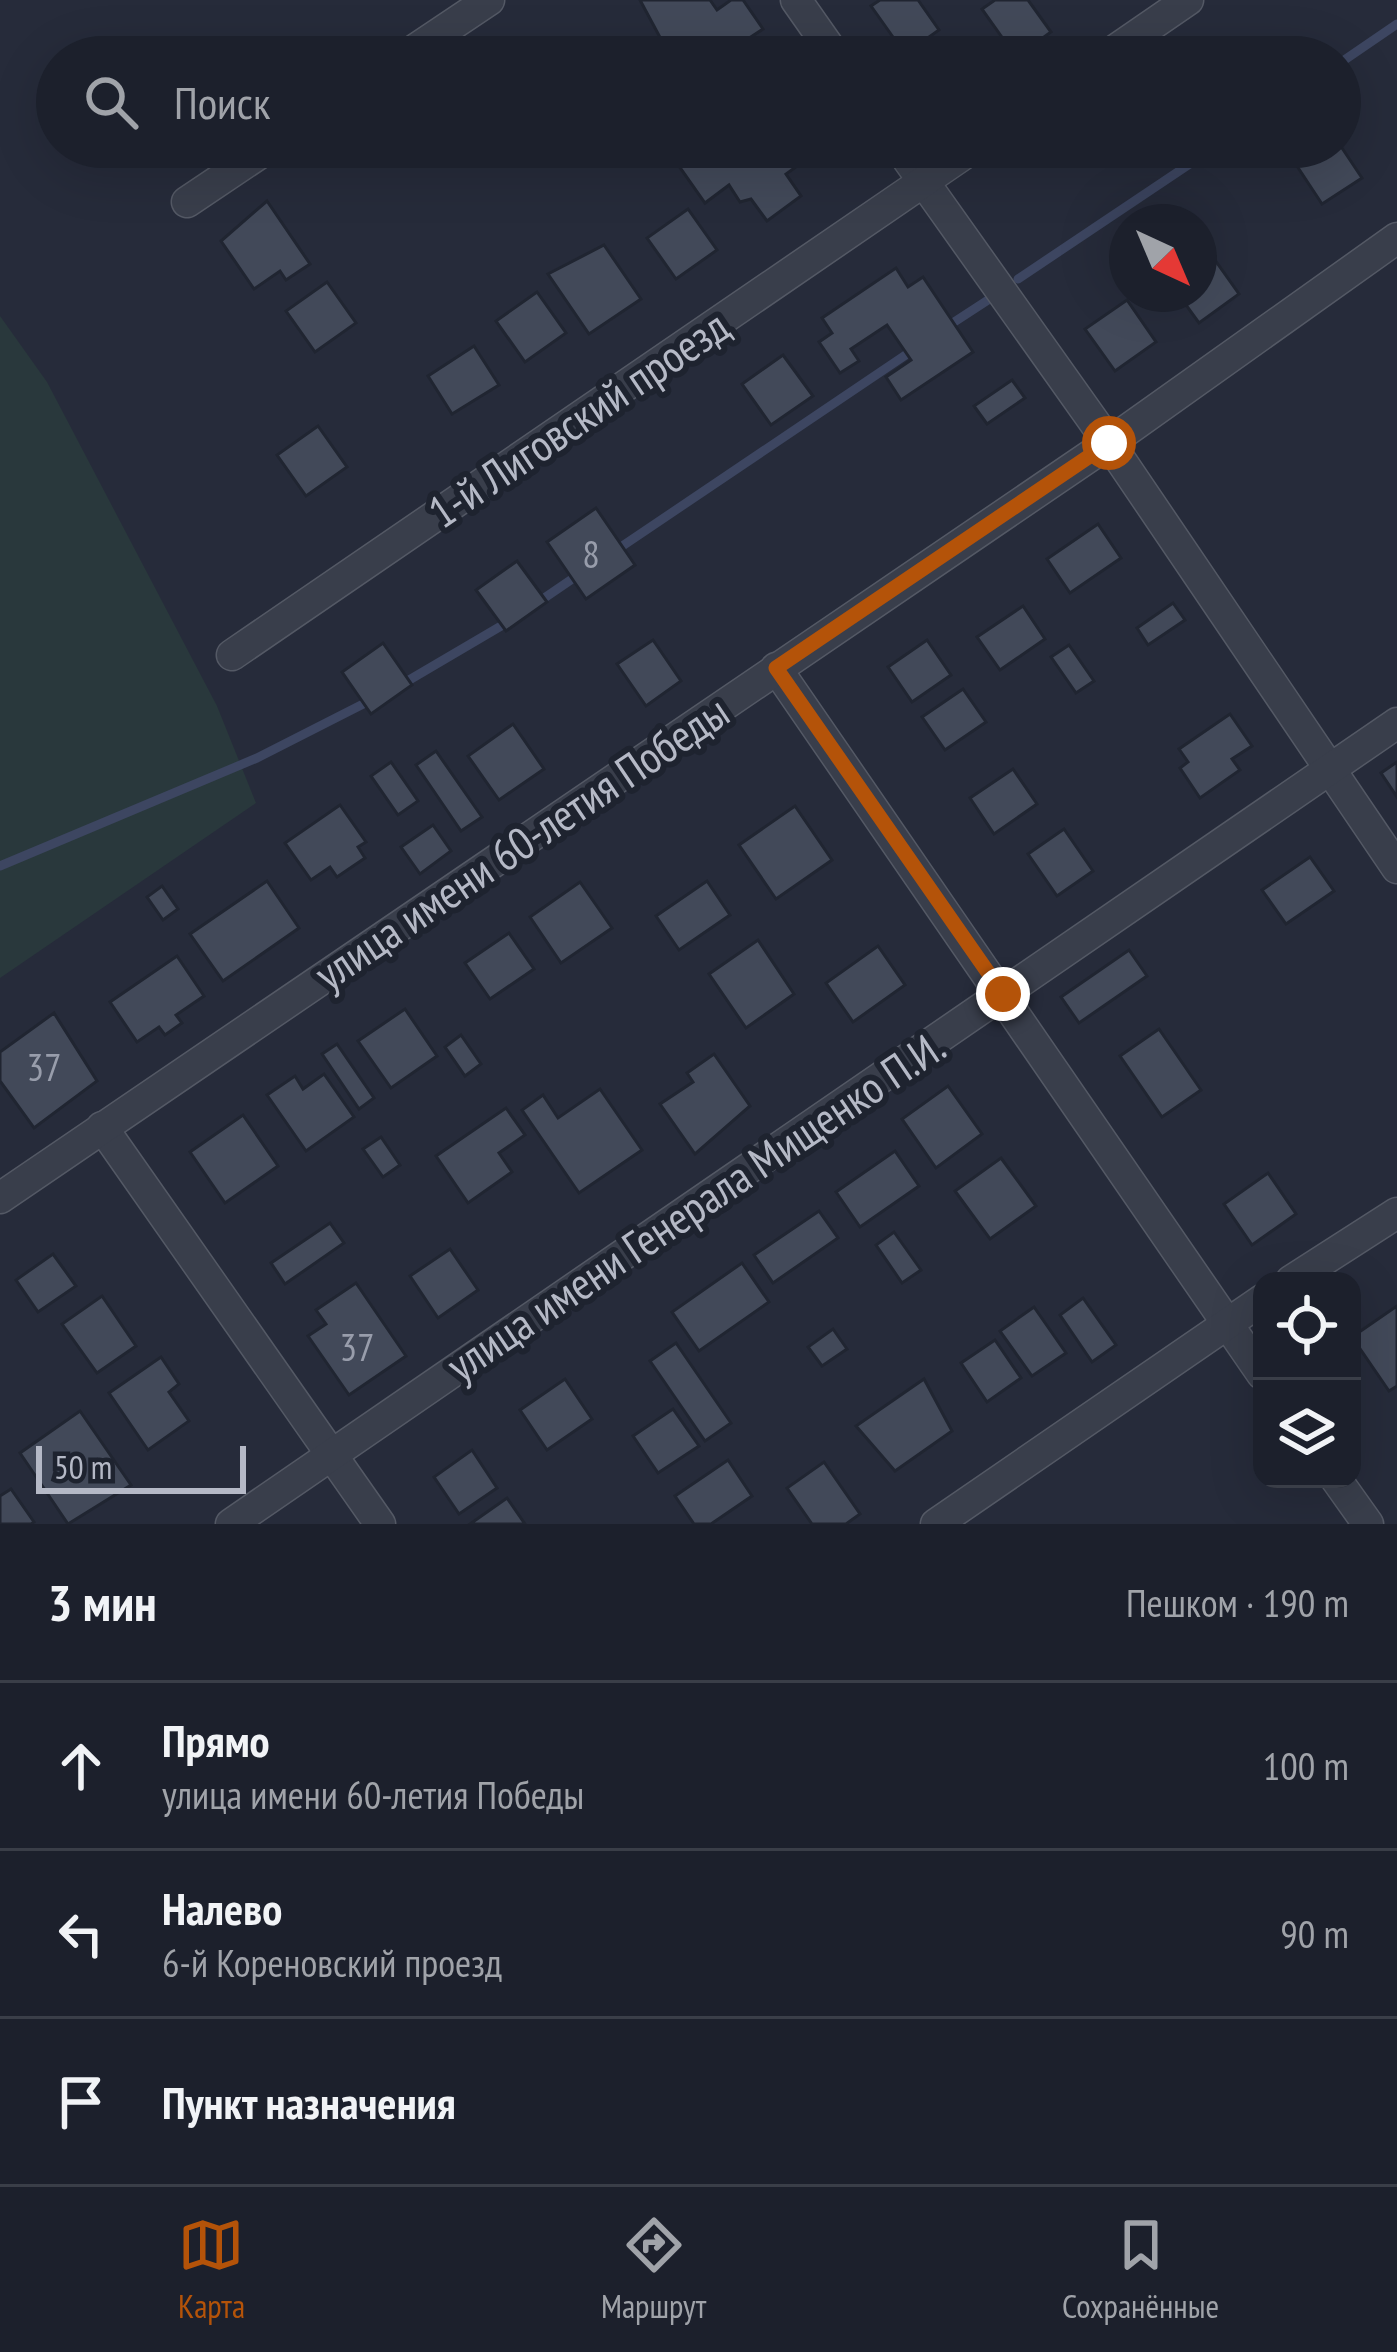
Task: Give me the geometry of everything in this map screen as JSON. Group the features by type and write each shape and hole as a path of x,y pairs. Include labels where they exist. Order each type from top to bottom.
{"street":[{"path":"435,36 489,0"},
{"path":"796,0 821,36"},
{"path":"1136,36 1188,0"},
{"path":"187,202 238,168"},
{"path":"913,168 1109,443 1397,868"},
{"name":"1-й Лиговский проезд","path":"232,655 943,168"},
{"name":"улица имени 60-летия Победы","path":"0,1198 1109,443 1397,238"},
{"path":"776,668 1253,1361"},
{"name":"улица имени Генерала Мищенко П.И.","path":"231,1524 1397,723"},
{"path":"102,1127 380,1524"},
{"path":"1305,1272 1397,1213"},
{"path":"937,1524 1253,1306"},
{"path":"1342,1488 1368,1524"}],"shaded area":[{"path":"0,316 47,382 217,706 256,803 0,978"}],"building":[{"path":"640,0 710,0 717,10 731,0 743,0 763,29 752,36 659,36"},
{"path":"880,0 918,0 939,30 930,36 892,36 871,6"},
{"path":"995,0 1028,0 1051,32 1001,36 982,9"},
{"path":"680,168 794,168 786,174 801,196 767,221 751,199 740,202 729,185 705,203"},
{"path":"1298,168 1355,168 1362,178 1322,204"},
{"path":"267,201 310,264 286,280 280,271 254,289 221,241"},
{"path":"688,209 717,250 676,279 647,238"},
{"path":"604,245 641,299 589,334 548,274"},
{"path":"1217,263 1239,294 1217,310"},
{"path":"896,268 908,287 923,277 973,352 901,400 886,377 911,360 887,325 851,349 859,361 840,373 819,342 832,333 822,318"},
{"path":"327,282 356,323 315,352 286,311"},
{"path":"537,292 566,333 525,362 496,321"},
{"path":"1110,312 1135,312 1156,342 1115,371 1085,329"},
{"path":"1191,312 1214,312 1199,323"},
{"path":"474,346 499,385 452,414 428,376"},
{"path":"783,355 813,396 771,425 742,384"},
{"path":"1012,380 1025,398 987,424 974,406"},
{"path":"318,426 347,467 306,496 277,455"},
{"path":"596,508 635,565 586,599 547,542"},
{"path":"1098,524 1121,558 1070,593 1047,559"},
{"path":"517,561 547,602 506,631 476,590"},
{"path":"1173,603 1185,620 1148,645 1137,628"},
{"path":"1023,606 1045,639 1000,670 977,637"},
{"path":"653,640 681,681 646,706 617,664"},
{"path":"927,640 951,675 912,702 888,667"},
{"path":"383,643 412,685 371,714 342,672"},
{"path":"1069,645 1094,681 1076,693 1051,657"},
{"path":"963,689 986,722 945,750 922,717"},
{"path":"1230,714 1252,746 1232,759 1240,770 1200,798 1180,768 1188,762 1179,749"},
{"path":"513,724 544,769 499,800 468,756"},
{"path":"436,751 482,817 461,831 416,765"},
{"path":"391,762 418,801 398,815 371,776"},
{"path":"1397,762 1397,797 1381,773"},
{"path":"1013,769 1037,804 994,834 970,798"},
{"path":"340,805 366,842 358,847 365,858 337,877 330,867 311,880 285,843"},
{"path":"795,806 832,860 776,899 739,845"},
{"path":"433,825 451,851 420,874 401,847"},
{"path":"1064,829 1093,871 1057,896 1028,854"},
{"path":"1310,857 1334,891 1286,924 1262,890"},
{"path":"267,881 299,928 223,981 190,934"},
{"path":"707,881 730,915 679,950 656,916"},
{"path":"580,882 612,928 561,963 530,917"},
{"path":"162,886 178,909 163,920 147,897"},
{"path":"509,933 534,969 490,999 465,963"},
{"path":"758,940 794,994 746,1028 709,974"},
{"path":"878,946 905,985 853,1022 826,983"},
{"path":"1129,950 1147,976 1079,1023 1061,997"},
{"path":"177,956 204,996 176,1015 182,1023 165,1035 159,1027 137,1042 110,1002"},
{"path":"405,1009 437,1056 391,1088 358,1041"},
{"path":"54,1013 97,1081 34,1128 0,1081 0,1052"},
{"path":"1159,1029 1201,1090 1162,1117 1120,1056"},
{"path":"461,1035 481,1064 465,1076 445,1047"},
{"path":"337,1044 374,1098 359,1109 322,1054"},
{"path":"714,1054 750,1106 695,1154 660,1104 693,1082 687,1073"},
{"path":"324,1074 354,1117 306,1151 267,1095 295,1076 303,1089"},
{"path":"948,1086 982,1134 936,1168 902,1119"},
{"path":"600,1089 642,1150 579,1193 522,1110 543,1095 558,1118"},
{"path":"506,1108 525,1135 499,1153 512,1172 468,1203 436,1156"},
{"path":"243,1115 278,1166 225,1203 190,1152"},
{"path":"381,1137 400,1165 383,1177 363,1149"},
{"path":"895,1151 919,1186 860,1227 836,1192"},
{"path":"1001,1158 1036,1206 990,1239 955,1191"},
{"path":"1268,1173 1296,1214 1252,1245 1224,1204"},
{"path":"819,1211 838,1238 773,1283 754,1255"},
{"path":"330,1223 344,1243 285,1284 271,1263"},
{"path":"894,1232 921,1270 902,1283 876,1245"},
{"path":"450,1249 478,1290 438,1318 410,1276"},
{"path":"53,1254 76,1286 38,1312 16,1280"},
{"path":"742,1263 769,1302 699,1351 672,1312"},
{"path":"356,1283 406,1356 349,1395 308,1336 326,1324 316,1310"},
{"path":"102,1296 136,1346 97,1373 62,1324"},
{"path":"1083,1298 1116,1345 1092,1362 1060,1315"},
{"path":"1397,1306 1397,1386 1389,1391 1361,1350 1361,1331"},
{"path":"1034,1307 1066,1353 1032,1376 1000,1331"},
{"path":"833,1329 847,1349 822,1366 808,1347"},
{"path":"995,1340 1021,1378 987,1402 961,1363"},
{"path":"676,1343 731,1423 705,1441 650,1361"},
{"path":"161,1357 179,1384 169,1392 189,1421 148,1450 109,1393"},
{"path":"565,1379 592,1419 547,1450 520,1410"},
{"path":"924,1379 952,1431 895,1471 856,1426"},
{"path":"673,1409 699,1446 658,1473 633,1436"},
{"path":"80,1411 131,1485 68,1524 20,1453"},
{"path":"472,1450 497,1488 459,1514 434,1477"},
{"path":"728,1460 752,1496 711,1524 694,1524 675,1496"},
{"path":"824,1462 860,1514 846,1524 812,1524 787,1488"},
{"path":"11,1489 31,1524 0,1524 0,1496"},
{"path":"507,1498 525,1524 470,1524"}],"waterway":[{"path":"1361,49 1397,24"},
{"path":"1018,279 1184,168"},
{"path":"945,328 988,300"},
{"path":"612,553 916,348"},
{"path":"537,603 578,575"},
{"path":"399,686 508,622"},
{"path":"0,866 257,758 373,699"}],"route":[{"path":"1003,994 776,668 1109,443"}]}
